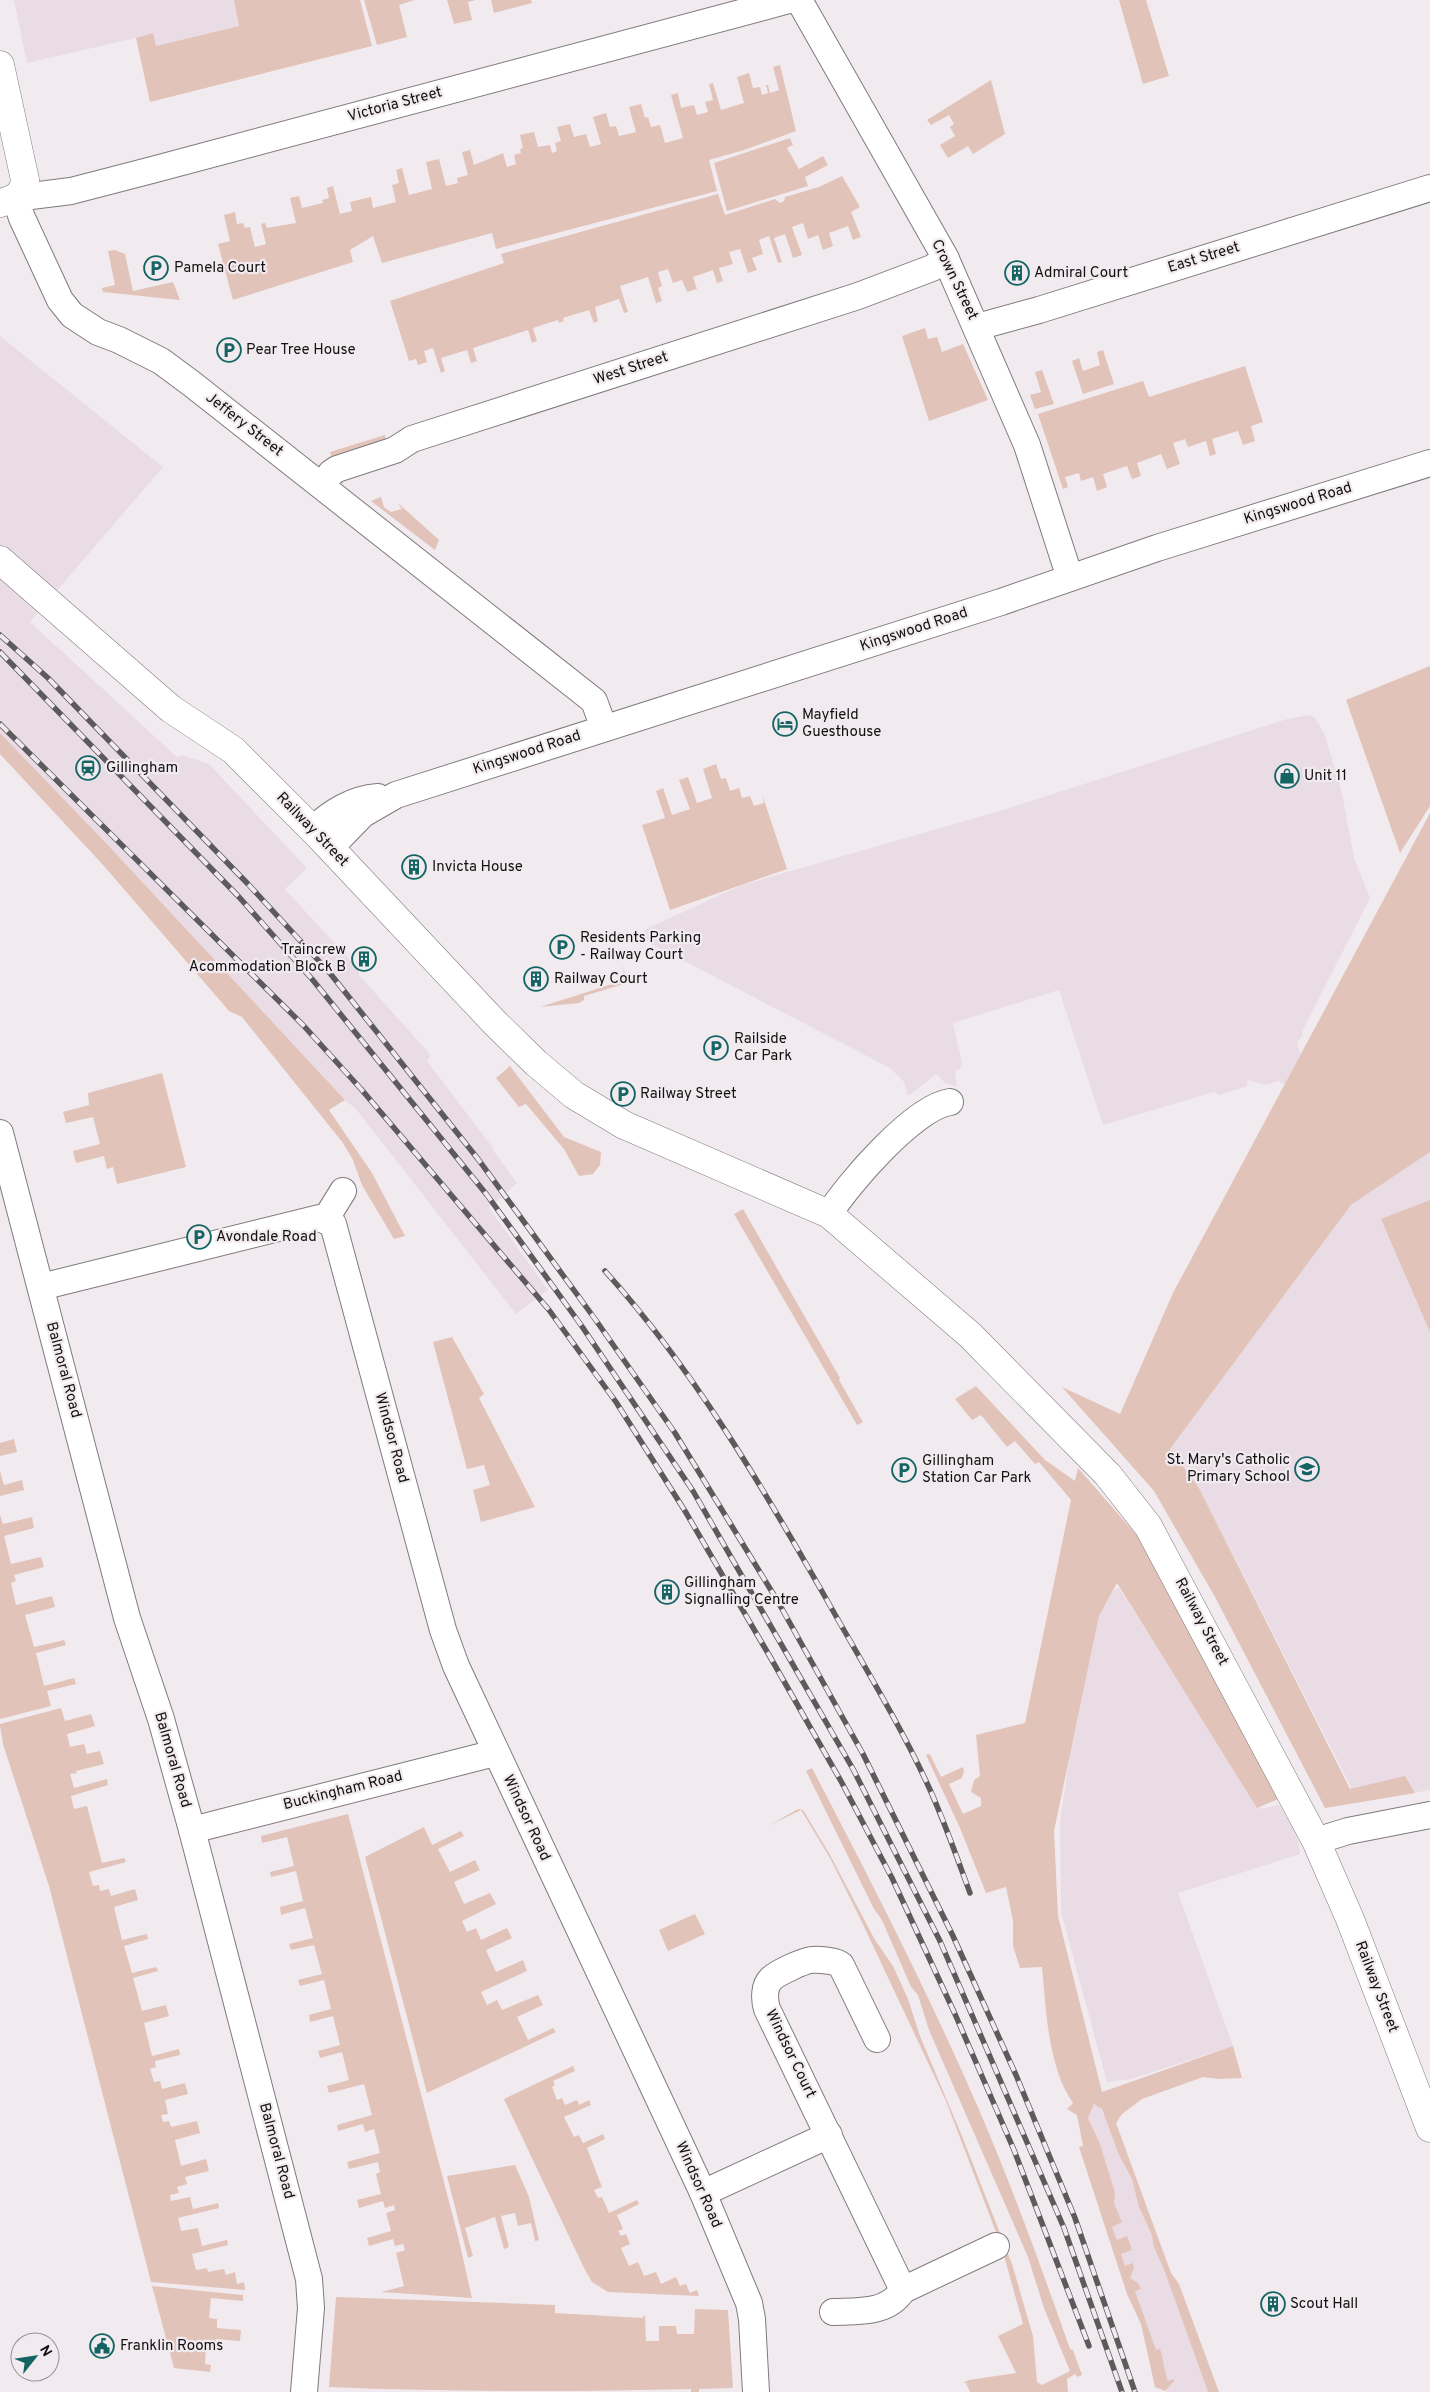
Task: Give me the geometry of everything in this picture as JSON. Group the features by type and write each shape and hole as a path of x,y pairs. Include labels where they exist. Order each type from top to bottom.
{"street":[{"name":"Victoria Street","path":"8,201 71,191 789,0"},
{"name":"Crown Street","path":"799,0 946,259 1027,445 1070,578"},
{"path":"0,64 25,180 24,189 8,201"},
{"name":"East Street","path":"977,327 1039,310 1430,188"},
{"name":"Jeffery Street","path":"8,201 60,300 72,315 98,332 119,340 161,361 322,485 594,701 604,728"},
{"name":"West Street","path":"322,485 331,473 395,450 412,439 858,296 932,268 946,259"},
{"name":"Kingswood Road","path":"322,838 332,812 369,798 396,796 818,661 1157,548 1430,463"},
{"name":"Railway Street","path":"0,560 171,709 232,750 322,838 495,1023 550,1076 574,1095 624,1124 829,1214 966,1332 1050,1414 1108,1475 1148,1526 1316,1841 1350,1919 1430,2128"},
{"path":"829,1214 868,1165 915,1120 934,1106 950,1102"},
{"name":"Balmoral Road","path":"0,1132 127,1618 161,1719 192,1830 309,2279 311,2308 304,2392"},
{"path":"41,1287 319,1218 330,1224 343,1191"},
{"name":"Windsor Road","path":"330,1224 443,1630 456,1666 495,1753 703,2194 749,2302 752,2318 756,2392"},
{"name":"Buckingham Road","path":"192,1830 495,1753"},
{"path":"1316,1841 1348,1831 1430,1815"},
{"name":"Windsor Court","path":"877,2039 838,1962 810,1960 777,1974 769,1981 765,1994 766,2005 903,2290"},
{"path":"703,2194 829,2135"},
{"path":"833,2312 881,2308 895,2301 903,2290 996,2246"}],"shaded area":[{"path":"14,0 234,0 240,26 156,46 153,34 27,63"},
{"path":"234,0 360,0 372,46 150,102 136,38 153,33 156,46 239,26"},
{"path":"364,0 414,0 399,5 407,37 377,45"},
{"path":"447,0 476,0 468,2 472,20 454,24"},
{"path":"491,0 531,0 532,3 494,13"},
{"path":"1119,0 1146,0 1169,76 1143,84"},
{"path":"780,65 796,131 744,150 709,160 717,191 496,249 492,233 382,263 373,236 350,250 353,262 233,300 218,244 230,241 224,215 235,212 237,224 243,223 245,228 250,227 255,247 266,244 261,224 265,223 267,228 296,223 290,198 299,196 302,208 323,203 322,200 329,198 327,188 333,186 340,214 352,211 350,202 371,197 373,208 396,202 392,185 399,183 396,170 402,168 409,195 432,189 426,162 439,159 446,186 458,183 457,178 468,175 462,152 470,150 474,165 503,153 507,167 516,164 514,155 521,153 520,149 523,148 520,135 534,132 538,147 550,145 552,153 557,151 555,143 561,141 557,127 570,124 574,137 586,134 590,147 601,144 593,117 606,113 610,127 616,126 619,136 636,132 629,107 641,104 645,118 648,117 651,127 660,125 665,143 683,138 671,95 678,93 681,108 694,105 697,115 708,112 705,102 713,100 709,84 713,83 721,110 744,103 737,77 749,73 753,88 760,87 762,95 768,93 766,85 768,85 770,93 779,90 773,67"},
{"path":"991,80 1005,134 973,154 968,146 948,158 940,145 955,136 950,127 954,124 949,115 931,125 927,120"},
{"path":"790,138 793,145 787,148 799,169 823,156 828,165 805,177 808,186 727,211 714,163"},
{"path":"842,176 860,207 851,212 861,237 853,240 848,226 829,233 833,246 823,250 818,235 808,239 803,223 792,227 802,255 793,258 785,234 774,238 782,262 778,263 769,236 759,240 763,254 752,258 757,270 748,273 740,249 729,252 733,264 719,268 723,281 717,283 713,270 693,277 697,289 687,292 682,280 673,283 668,269 658,272 662,286 658,288 662,301 656,303 648,277 620,286 628,312 624,313 619,299 595,307 598,321 594,323 589,310 563,318 564,321 559,323 558,320 533,328 537,341 532,343 528,330 473,348 477,361 471,363 467,350 441,358 445,371 441,373 433,348 424,351 427,362 418,365 416,359 409,361 390,301 504,263 501,254 718,194 725,215 775,199 780,203 784,201 785,197 819,187"},
{"path":"115,250 125,254 133,291 173,282 180,300 103,292 102,288 115,285 108,251"},
{"path":"925,328 928,339 937,337 942,352 963,344 988,400 929,421 902,336"},
{"path":"0,336 163,467 30,622 177,757 182,755 209,764 305,866 306,869 285,889 359,970 359,975 429,1053 430,1056 427,1061 517,1183 489,1208 548,1290 516,1314 356,1109 345,1100 106,843 0,733"},
{"path":"1103,350 1114,384 1083,394 1072,361 1079,358 1083,371 1100,365 1097,352"},
{"path":"1245,366 1263,422 1251,426 1255,441 1243,445 1238,431 1212,439 1216,454 1210,456 1206,441 1188,447 1185,439 1173,443 1180,464 1167,469 1161,454 1137,463 1141,476 1132,479 1127,466 1103,474 1107,487 1097,491 1093,477 1081,481 1079,473 1065,477 1068,487 1063,489 1038,414 1143,381 1149,397"},
{"path":"1042,370 1054,404 1035,409 1030,395 1041,392 1035,372"},
{"path":"385,435 387,445 333,462 330,452"},
{"path":"381,497 384,507 391,512 402,509 398,503 439,540 435,550 371,501"},
{"path":"1430,666 1430,806 1400,853 1346,700"},
{"path":"1310,715 1315,718 1325,735 1342,793 1354,858 1370,898 1302,1032 1303,1035 1297,1042 1301,1055 1285,1085 1278,1081 1267,1085 1247,1080 1247,1086 1220,1095 1214,1092 1103,1125 1059,990 953,1023 962,1062 960,1069 955,1072 957,1087 945,1083 936,1074 911,1094 905,1095 907,1092 904,1082 890,1068 640,938 646,929 742,885 1000,811 1287,719"},
{"path":"0,733 106,843 345,1100 329,1110 372,1173 405,1236 394,1239 362,1185 353,1160 343,1143 242,1017 229,1011 104,866 0,754"},
{"path":"716,764 721,779 726,778 730,791 739,788 742,798 750,796 754,806 764,803 762,794 787,869 670,910 642,825 665,818 656,791 663,788 672,815 690,809 679,780 688,777 697,803 712,798 703,769"},
{"path":"1430,813 1430,1152 1351,1205 1170,1449 1199,1488 1350,1789 1405,1776 1415,1793 1325,1808 1215,1597 1154,1491 1062,1387 1120,1414 1173,1293"},
{"path":"622,963 627,983 584,996 584,1000 579,1003 540,1007 625,980"},
{"path":"510,1066 564,1137 601,1152 600,1165 593,1174 579,1176 564,1149 526,1104 519,1107 496,1078"},
{"path":"162,1073 186,1167 117,1184 113,1167 107,1169 104,1156 76,1163 73,1151 100,1144 93,1117 66,1123 63,1112 89,1105 88,1093"},
{"name":"St. Mary's Catholic Primary School","path":"1430,1152 1430,1790 1351,1804 1351,1787 1199,1488 1170,1449 1351,1205"},
{"path":"1430,1200 1430,1332 1381,1219"},
{"path":"743,1209 840,1378 839,1380 863,1422 857,1425 734,1214"},
{"path":"452,1337 484,1394 479,1398 535,1507 481,1522 473,1490 490,1485 484,1465 467,1469 433,1342"},
{"path":"976,1386 1045,1460 1075,1481 1078,1468 1140,1539 1210,1666 1278,1799 1257,1808 1117,1583 1099,1616 1054,1831 1058,1916 1102,2092 1233,2046 1242,2078 1219,2079 1203,2077 1142,2099 1122,2114 1116,2123 1171,2273 1179,2284 1219,2392 1208,2392 1165,2272 1154,2247 1152,2235 1139,2207 1132,2179 1119,2155 1102,2109 1094,2104 1088,2118 1100,2144 1115,2193 1114,2203 1122,2222 1112,2227 1117,2240 1127,2236 1132,2250 1121,2254 1125,2266 1133,2263 1134,2268 1130,2278 1138,2283 1141,2289 1135,2291 1156,2350 1160,2349 1168,2381 1174,2379 1165,2391 1155,2387 1141,2324 1127,2294 1079,2147 1083,2146 1077,2115 1067,2109 1073,2103 1058,2073 1053,2056 1042,1967 1020,1968 1013,1946 1013,1921 1006,1887 986,1893 960,1828 926,1755 930,1754 941,1777 963,1767 962,1778 949,1784 963,1814 981,1806 981,1798 971,1792 974,1780 980,1776 976,1735 1025,1723 1071,1500 1039,1462 1035,1464 1015,1441 1007,1447 981,1415 972,1420 955,1399"},
{"path":"14,1439 17,1452 0,1456 0,1443"},
{"path":"0,1471 4,1485 22,1480 24,1490 0,1496"},
{"path":"0,1515 3,1524 32,1517 34,1528 4,1536 11,1564 41,1557 44,1567 14,1575 16,1581 11,1583 16,1605 52,1596 55,1607 25,1615 34,1647 64,1640 66,1645 36,1653 44,1686 74,1678 76,1684 47,1691 51,1706 0,1719"},
{"path":"1119,1588 1175,1676 1201,1702 1260,1809 1279,1805 1294,1830 1300,1854 1178,1893 1233,2046 1131,2079 1107,2082 1061,1912 1060,1822 1069,1760 1099,1616 1113,1591"},
{"path":"61,1708 65,1721 91,1714 95,1726 67,1734 70,1747 84,1744 87,1754 100,1751 104,1764 70,1774 74,1788 107,1779 108,1785 71,1796 74,1809 87,1806 102,1863 124,1858 126,1862 89,1872 93,1886 99,1885 100,1891 109,1889 111,1896 135,1889 138,1900 114,1907 122,1940 147,1934 148,1939 124,1946 132,1973 156,1967 158,1971 133,1978 142,2011 166,2005 169,2016 144,2023 152,2056 179,2049 180,2055 155,2061 156,2067 150,2069 154,2082 160,2081 162,2089 185,2083 188,2094 165,2100 168,2114 161,2115 163,2122 169,2121 171,2127 197,2121 200,2133 175,2140 181,2166 206,2159 209,2171 185,2177 187,2184 177,2187 179,2193 170,2195 171,2201 190,2197 193,2209 218,2203 219,2208 178,2218 181,2231 198,2228 202,2246 227,2240 228,2245 192,2254 196,2270 207,2268 208,2272 224,2269 226,2275 235,2272 237,2284 244,2282 245,2290 151,2282 49,1886 3,1744 0,1726 0,1724"},
{"path":"812,1768 920,1981 961,2068 992,2141 1027,2229 1070,2349 1073,2350 1082,2375 1077,2377 1075,2374 1067,2379 1068,2392 970,2392 966,2383 963,2383 969,2380 1016,2373 998,2336 1023,2324 1001,2245 946,2101 830,1858 801,1810 768,1826 798,1809 803,1810 829,1853 875,1940 893,1966 908,1999 920,2036 962,2136 1012,2264 1033,2336 1037,2382 1042,2385 1070,2371 1044,2308 1028,2257 929,2030 918,1995 911,1987 882,1920 874,1909 806,1771"},
{"path":"348,1814 458,2236 472,2298 381,2292 404,2286 396,2253 405,2250 403,2244 395,2246 393,2239 369,2246 367,2238 391,2231 386,2213 395,2210 394,2205 385,2208 383,2201 359,2208 357,2200 381,2194 376,2174 380,2172 378,2162 349,2169 347,2162 380,2153 374,2129 365,2132 363,2124 338,2131 337,2125 372,2115 364,2084 329,2093 327,2086 349,2080 342,2052 320,2058 318,2051 340,2045 333,2016 310,2022 309,2015 331,2009 324,1980 300,1986 298,1980 322,1974 314,1945 291,1950 289,1944 313,1938 305,1908 281,1915 280,1907 303,1901 296,1871 271,1877 270,1872 294,1866 287,1837 262,1843 261,1836"},
{"path":"424,1827 432,1845 461,1831 464,1836 438,1849 450,1872 475,1860 480,1870 454,1882 464,1904 490,1893 496,1904 462,1921 467,1932 476,1928 481,1940 507,1928 512,1938 486,1950 496,1972 523,1960 527,1971 481,1992 487,2005 497,2000 502,2010 538,1995 543,2005 517,2017 528,2040 553,2028 556,2032 427,2093 365,1857"},
{"path":"695,1914 705,1934 668,1951 659,1930"},
{"path":"573,2066 575,2071 553,2081 555,2085 552,2087 557,2100 562,2098 565,2105 577,2100 579,2105 589,2100 591,2105 564,2117 574,2137 579,2135 583,2143 603,2134 605,2139 587,2148 602,2187 594,2190 598,2198 602,2197 609,2213 637,2200 639,2204 617,2215 623,2229 618,2231 621,2236 626,2234 630,2244 621,2248 629,2266 638,2262 644,2276 656,2272 661,2284 676,2277 680,2286 686,2284 690,2293 697,2290 699,2296 608,2292 592,2282 584,2268 504,2099"},
{"path":"1094,2104 1101,2108 1103,2114 1108,2112 1212,2392 1167,2392 1101,2203 1080,2115"},
{"path":"515,2165 529,2197 539,2240 535,2241 531,2223 518,2226 515,2213 501,2216 509,2247 504,2249 495,2217 465,2228 473,2256 468,2258 447,2176"},
{"path":"152,2286 243,2295 243,2301 211,2298 209,2318 217,2319 217,2328 241,2330 240,2341 216,2339 215,2348 206,2347 205,2364 211,2365 210,2372 174,2368"},
{"path":"336,2297 555,2305 555,2313 642,2318 645,2315 646,2341 659,2341 659,2326 676,2326 677,2334 694,2334 695,2309 728,2310 733,2388 699,2389 699,2392 691,2392 691,2389 510,2391 329,2387"}],"railway":[{"path":"0,635 48,678 248,884 329,972 478,1159 595,1319 675,1433 777,1600 863,1754 953,1936 1016,2075 1075,2218 1135,2392"},
{"path":"0,652 239,897 312,979 487,1195 581,1325 693,1491 853,1769 940,1941 1064,2228 1122,2392"},
{"path":"0,724 303,1025 361,1089 549,1310 616,1402 685,1511 769,1655 842,1783 892,1878 955,2014 1014,2150 1089,2346"},
{"path":"605,1271 668,1348 725,1430 778,1515 879,1690 915,1758 938,1808 970,1893"}],"place":[{"name":"Pamela Court","path":"156,268"},
{"name":"Admiral Court","path":"1017,273"},
{"name":"Pear Tree House","path":"229,350"},
{"name":"Mayfield Guesthouse","path":"785,724"},
{"name":"Gillingham","path":"88,768"},
{"name":"Unit 11","path":"1287,776"},
{"name":"Invicta House","path":"414,867"},
{"name":"Residents Parking - Railway Court","path":"562,947"},
{"name":"Traincrew Acommodation Block B","path":"364,959"},
{"name":"Railway Court","path":"536,979"},
{"name":"Railside Car Park","path":"716,1048"},
{"name":"Railway Street","path":"623,1094"},
{"name":"Avondale Road","path":"199,1237"},
{"name":"St. Mary's Catholic Primary School","path":"1307,1469"},
{"name":"Gillingham Station Car Park","path":"904,1470"},
{"name":"Gillingham Signalling Centre","path":"667,1592"},
{"name":"Scout Hall","path":"1273,2304"},
{"name":"Franklin Rooms","path":"102,2346"}]}
